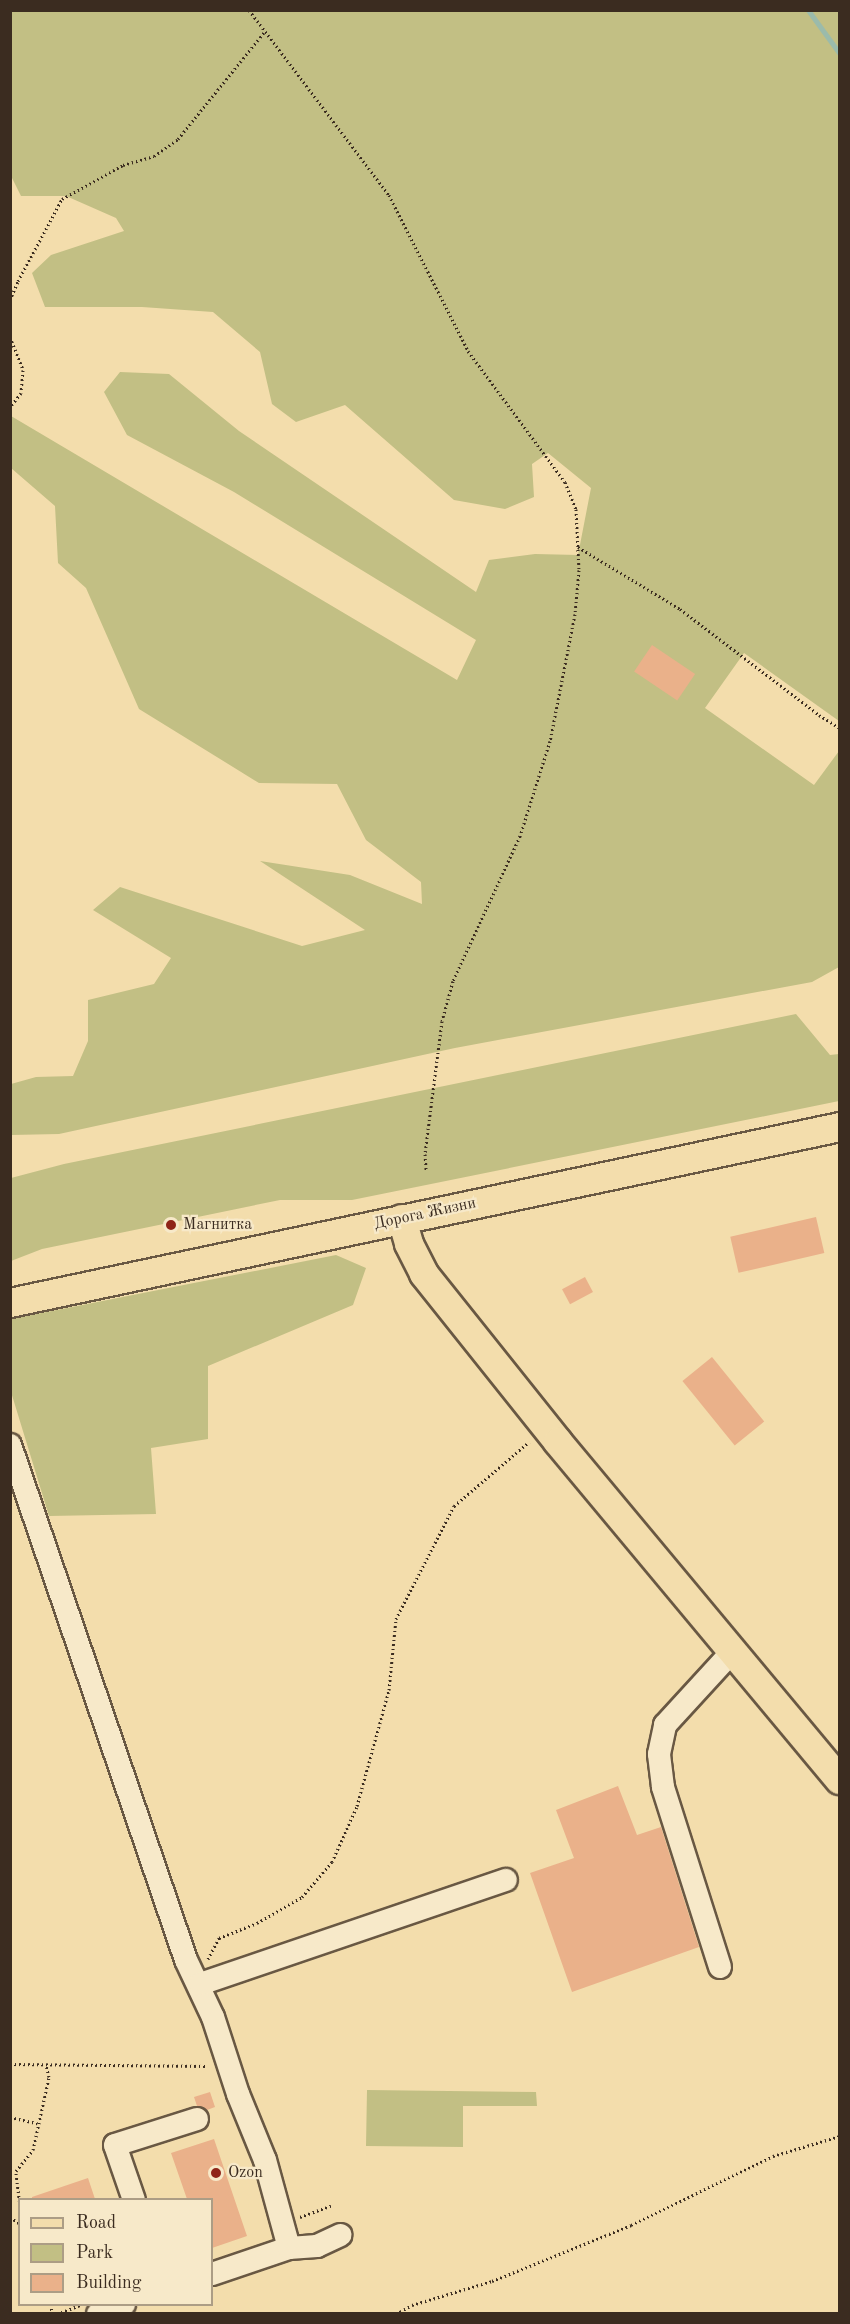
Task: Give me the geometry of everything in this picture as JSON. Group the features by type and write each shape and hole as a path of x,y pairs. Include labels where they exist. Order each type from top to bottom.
{"main road":[{"name":"Дорога Жизни","path":"10,1303 840,1127"},
{"path":"402,1219 409,1244 424,1274 546,1427 840,1780"}],"street":[{"path":"10,1445 186,1960 200,1984 265,2160 290,2248"},
{"path":"720,1967 663,1787 659,1754 665,1725 732,1652"},
{"path":"200,1984 506,1880"},
{"path":"134,2198 115,2145 197,2119"},
{"path":"213,2274 290,2248 317,2246 341,2235"},
{"path":"98,2313 118,2306"}],"path":[{"path":"249,10 389,195 468,351 565,482 576,509 579,570 575,614 550,741 520,836 453,981 442,1021 425,1154 426,1170"},
{"path":"10,300 62,199 123,165 154,156 178,139 264,31"},
{"path":"10,337 23,370 21,393 10,407"},
{"path":"578,547 680,609 819,715 840,728"},
{"path":"200,1984 219,1938 257,1923 302,1897 332,1862 357,1806 388,1690 396,1619 454,1506 546,1427"},
{"path":"10,2064 229,2066"},
{"path":"10,2176 33,2150 37,2123 49,2078 46,2065"},
{"path":"10,2117 37,2123"},
{"path":"396,2313 492,2281 631,2225 773,2156 840,2136"},
{"path":"16,2171 19,2198"},
{"path":"298,2218 332,2206"},
{"path":"57,2313 76,2306"}],"green space":[{"path":"11,11 839,11 839,721 744,653 705,708 814,785 839,751 839,967 812,982 455,1048 59,1134 11,1135 11,1084 36,1077 73,1076 88,1041 88,1000 154,984 171,958 93,910 120,887 302,946 365,930 260,861 350,875 422,904 421,882 366,840 337,784 259,783 139,709 86,588 58,563 55,506 11,468 11,416 457,680 476,640 234,492 127,435 104,392 120,372 169,374 239,431 476,592 489,560 535,554 578,555 591,488 548,453 532,464 534,497 505,509 454,500 345,405 296,422 272,404 260,352 213,312 142,307 45,307 32,273 51,255 124,231 116,218 66,196 21,196 11,176"},
{"path":"796,1014 830,1055 839,1054 839,1101 352,1200 280,1200 42,1249 11,1261 11,1178 64,1164"},
{"path":"336,1255 366,1268 353,1305 208,1366 208,1439 151,1448 156,1514 49,1516 11,1392 11,1319"},
{"path":"367,2090 536,2092 537,2106 463,2106 463,2147 366,2146"}],"building":[{"path":"652,645 695,674 677,701 634,672"},
{"path":"816,1217 824,1253 739,1273 730,1237"},
{"path":"585,1277 593,1292 570,1304 562,1289"},
{"path":"712,1357 764,1422 735,1445 682,1381"},
{"path":"618,1786 637,1835 661,1827 699,1947 572,1992 530,1873 574,1858 556,1810"},
{"path":"210,2092 215,2107 207,2110 197,2106 194,2097"},
{"path":"214,2139 247,2236 213,2248 213,2198 187,2198 171,2153"},
{"path":"88,2178 95,2198 32,2198"}],"waterway":[{"path":"808,10 840,54"}],"place":[{"name":"Магнитка","path":"171,1225"},
{"name":"Ozon","path":"216,2173"}]}
